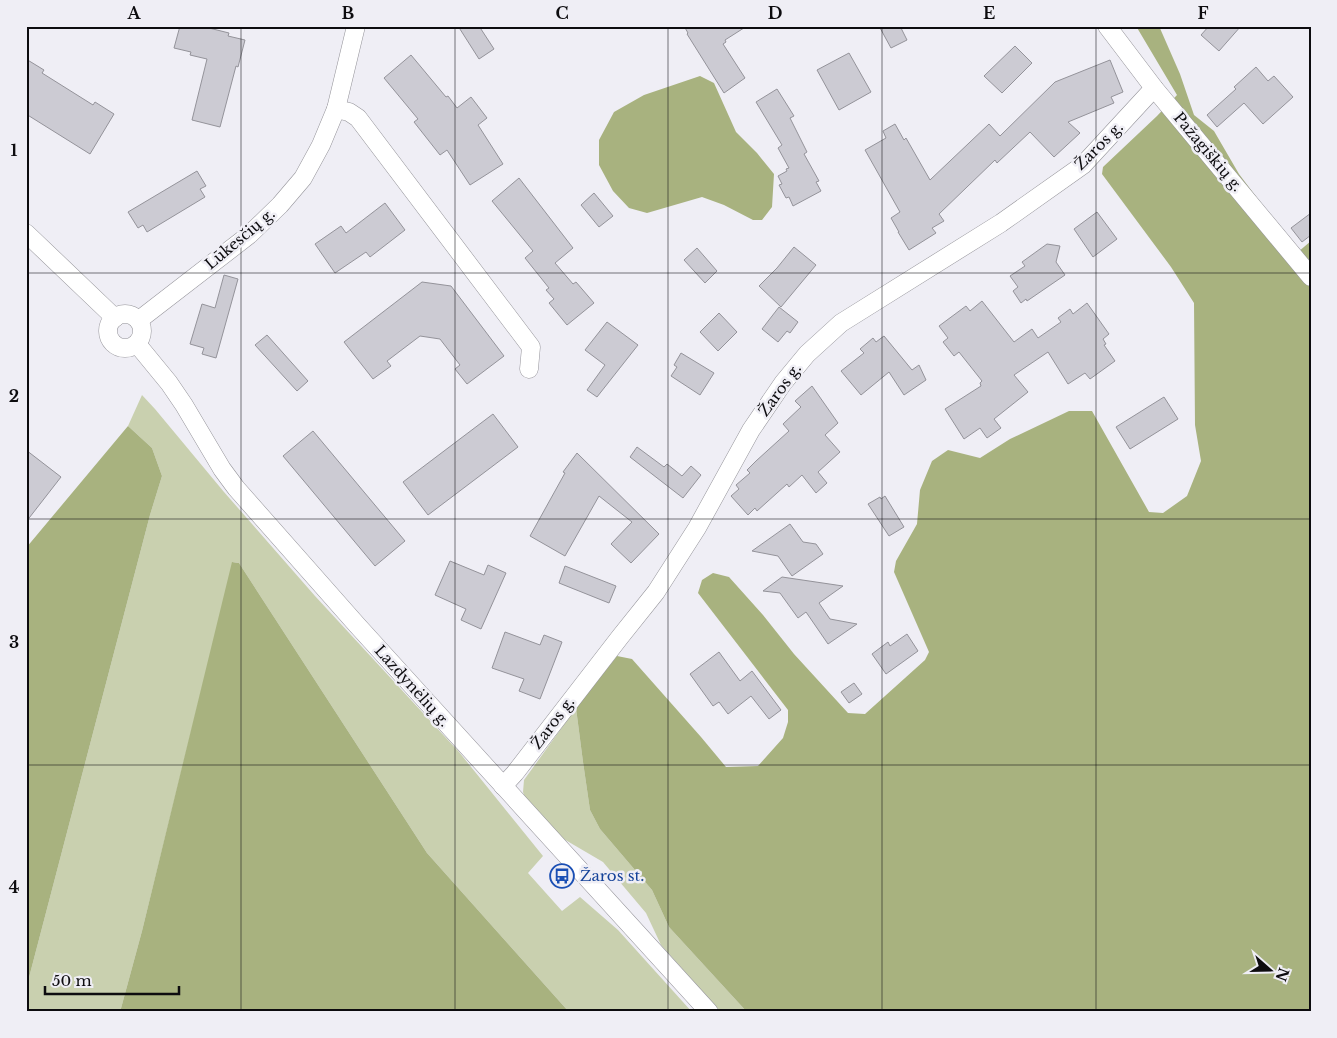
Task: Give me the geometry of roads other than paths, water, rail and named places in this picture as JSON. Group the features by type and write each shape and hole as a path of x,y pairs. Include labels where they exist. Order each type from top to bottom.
{"street":[{"name":"Lūkesčių g.","path":"139,320 249,235 280,205 303,178 321,145 336,108 356,26"},
{"name":"Pažagiškių g.","path":"1106,26 1154,88 1311,276"},
{"name":"Žaros g.","path":"503,786 656,592 697,528 751,430 783,383 807,354 841,323 1001,223 1083,165 1154,88"},
{"path":"336,108 349,112 358,118 531,347 529,369"},
{"path":"26,233 115,318"},
{"path":"123,314 132,315 139,320 142,336 137,344 130,348 122,348 114,344 108,331 110,323 115,318 123,314"},
{"name":"Lazdynėlių g.","path":"137,344 169,383 236,488 364,633 709,1012"}],"place":[{"name":"Žaros st.","path":"562,876"}]}
